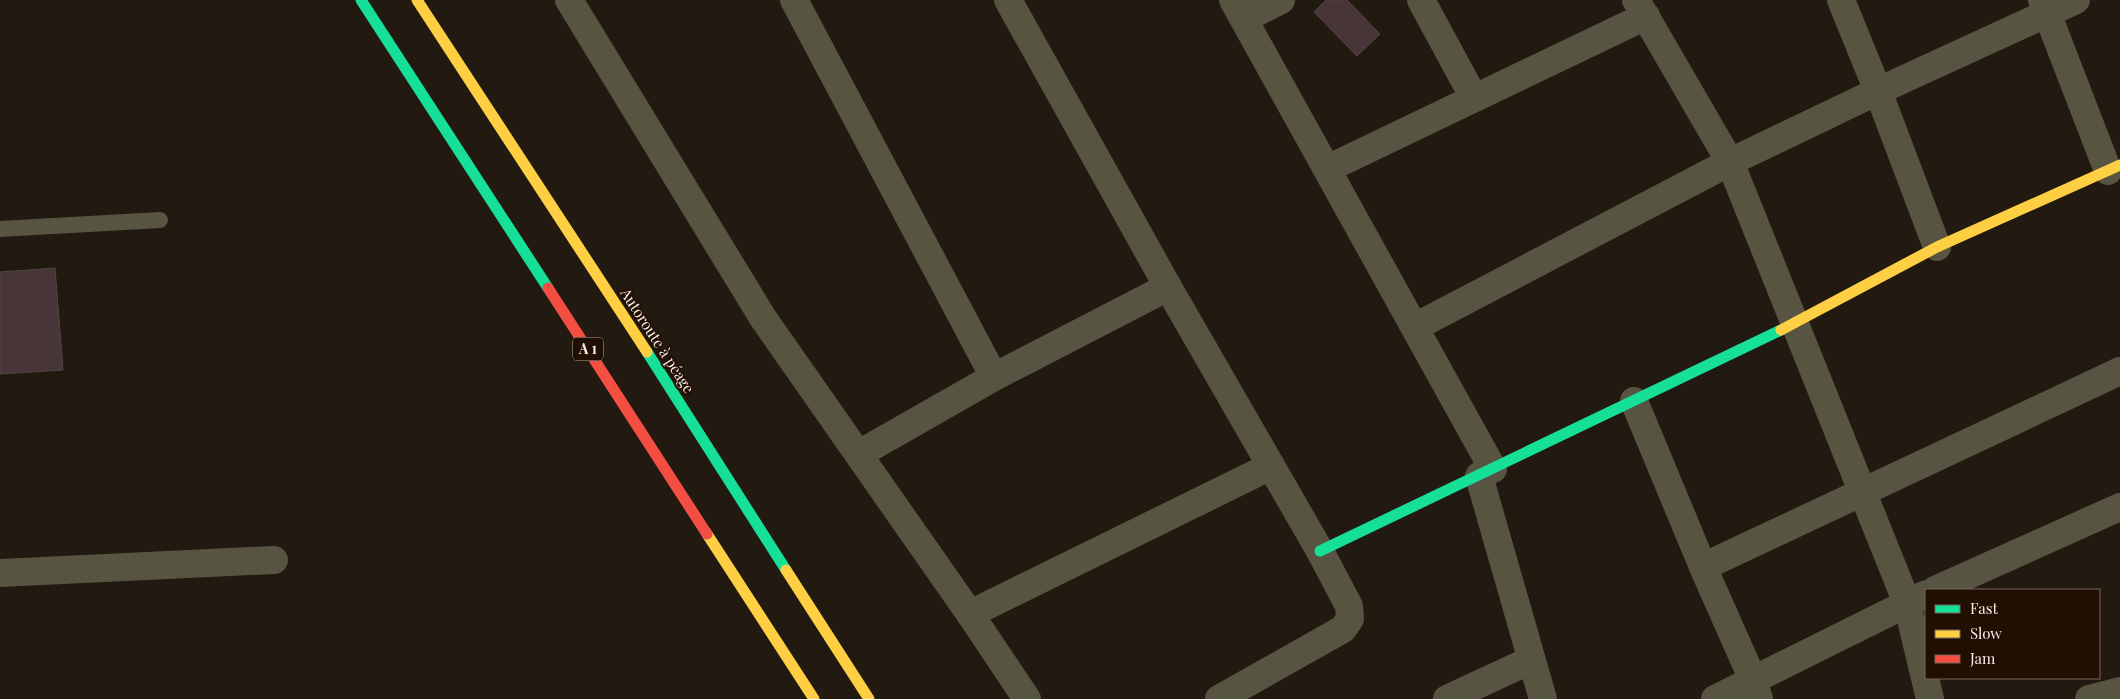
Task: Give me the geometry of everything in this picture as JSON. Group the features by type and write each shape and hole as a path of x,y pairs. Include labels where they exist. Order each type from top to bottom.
{"main road":[{"name":"A 1","path":"361,0 814,699"},
{"name":"Autoroute à péage","path":"417,0 615,303 868,699"},
{"path":"1320,551 1634,402 1795,323 1937,247 2114,168"}],"street":[{"path":"569,0 763,318 970,614 1027,699"},
{"path":"794,0 994,377"},
{"path":"1008,0 1168,287 1320,551 1349,606 1350,619 1343,629 1219,699"},
{"path":"1281,0 1238,10 1415,327 1486,472 1531,660 1543,699"},
{"path":"1421,0 1474,98"},
{"path":"1842,0 1937,247"},
{"path":"1415,327 1730,162 1878,91 2044,7 2076,0"},
{"path":"1327,169 1474,98 1642,5 1730,162 1862,493 1917,599 1925,661"},
{"path":"2044,7 2114,168"},
{"path":"859,454 994,377 1168,287"},
{"path":"1703,567 2120,371"},
{"path":"1634,402 1756,690"},
{"path":"970,614 1271,466"},
{"path":"1937,589 2120,507"},
{"path":"0,573 274,560"},
{"path":"1715,699 1756,690 1917,599"},
{"path":"1448,699 1531,660"},
{"path":"1927,679 1930,699"}],"lane":[{"path":"0,229 160,220"}],"building":[{"path":"1326,0 1347,0 1380,34 1357,56 1314,12"},
{"path":"55,268 63,370 0,374 0,272"}],"traffic: fast":[{"path":"361,0 548,288"},
{"path":"1320,551 1781,330"},
{"path":"647,352 786,570"}],"traffic: slow":[{"path":"417,0 647,352"},
{"path":"1781,330 1937,247 2120,165"},
{"path":"707,534 814,699"},
{"path":"786,570 869,699"}],"traffic: jam":[{"path":"548,288 707,534"}]}
